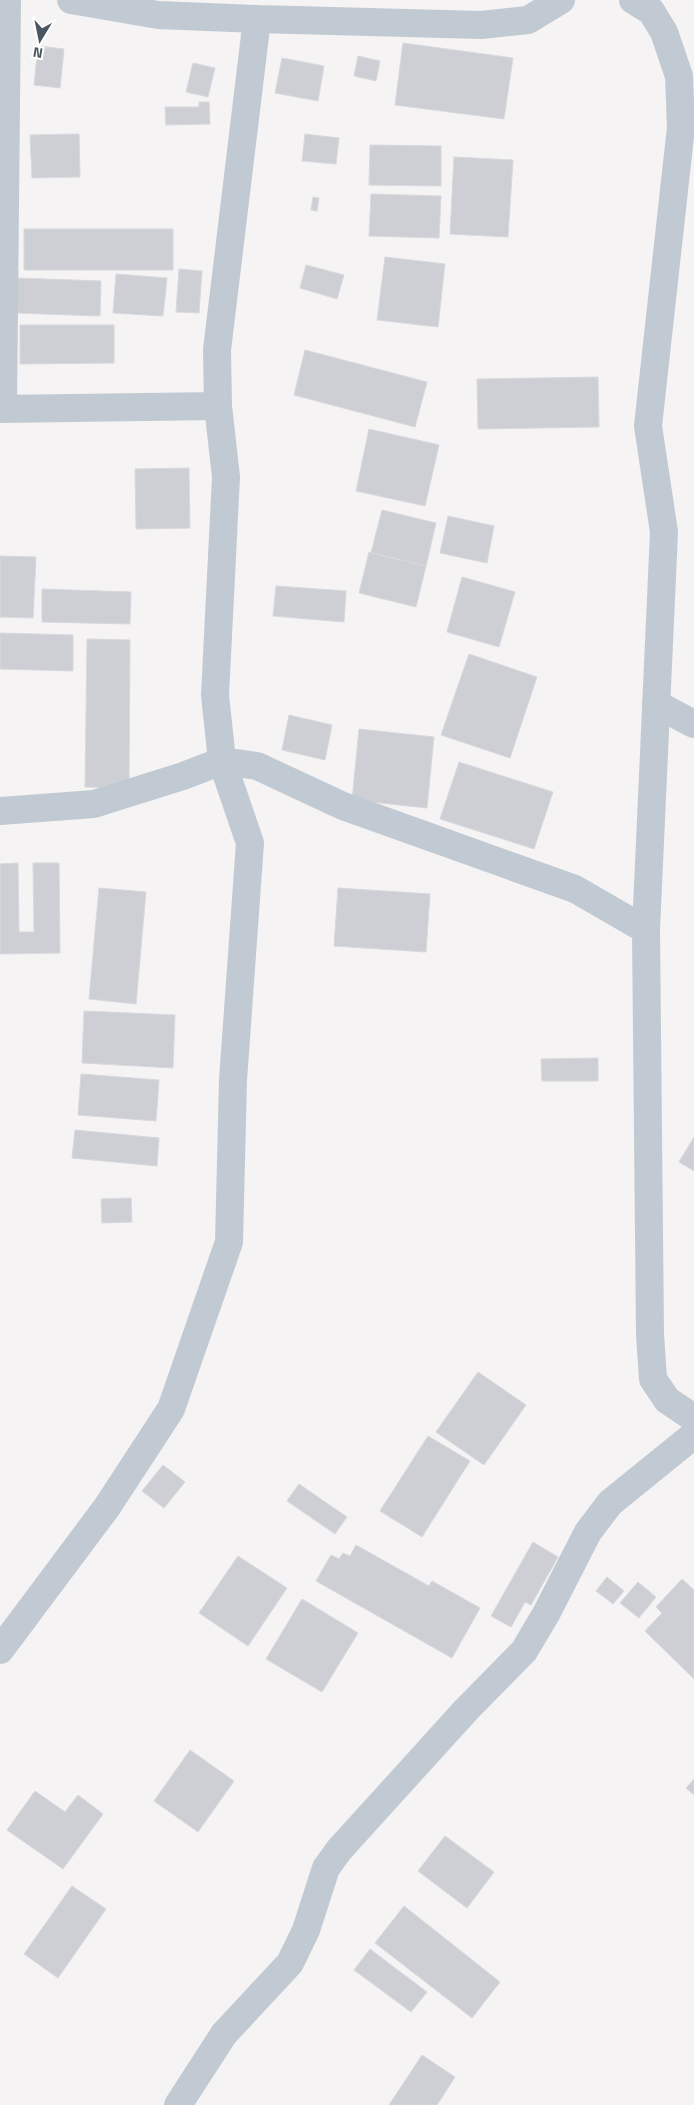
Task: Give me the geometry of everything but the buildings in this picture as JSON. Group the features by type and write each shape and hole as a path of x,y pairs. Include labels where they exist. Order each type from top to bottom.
{"street":[{"path":"7,0 2,409 218,406"},
{"path":"71,0 158,15 257,20 481,25 528,20 561,0"},
{"path":"633,0 651,10 664,32 679,76 680,127 648,426 664,532 646,930 650,1334 653,1379 667,1400 694,1418"},
{"path":"0,1650 107,1508 171,1409 229,1242 233,1080 250,843 222,761 215,695 226,477 218,406 217,350 257,20"},
{"path":"656,704 694,724"},
{"path":"0,811 94,804 183,776 222,761 257,766 343,806 575,889 646,930"},
{"path":"178,2105 224,2034 290,1963 306,1930 326,1868 339,1850 466,1710 524,1650 546,1614 588,1532 610,1503 694,1434"}]}
